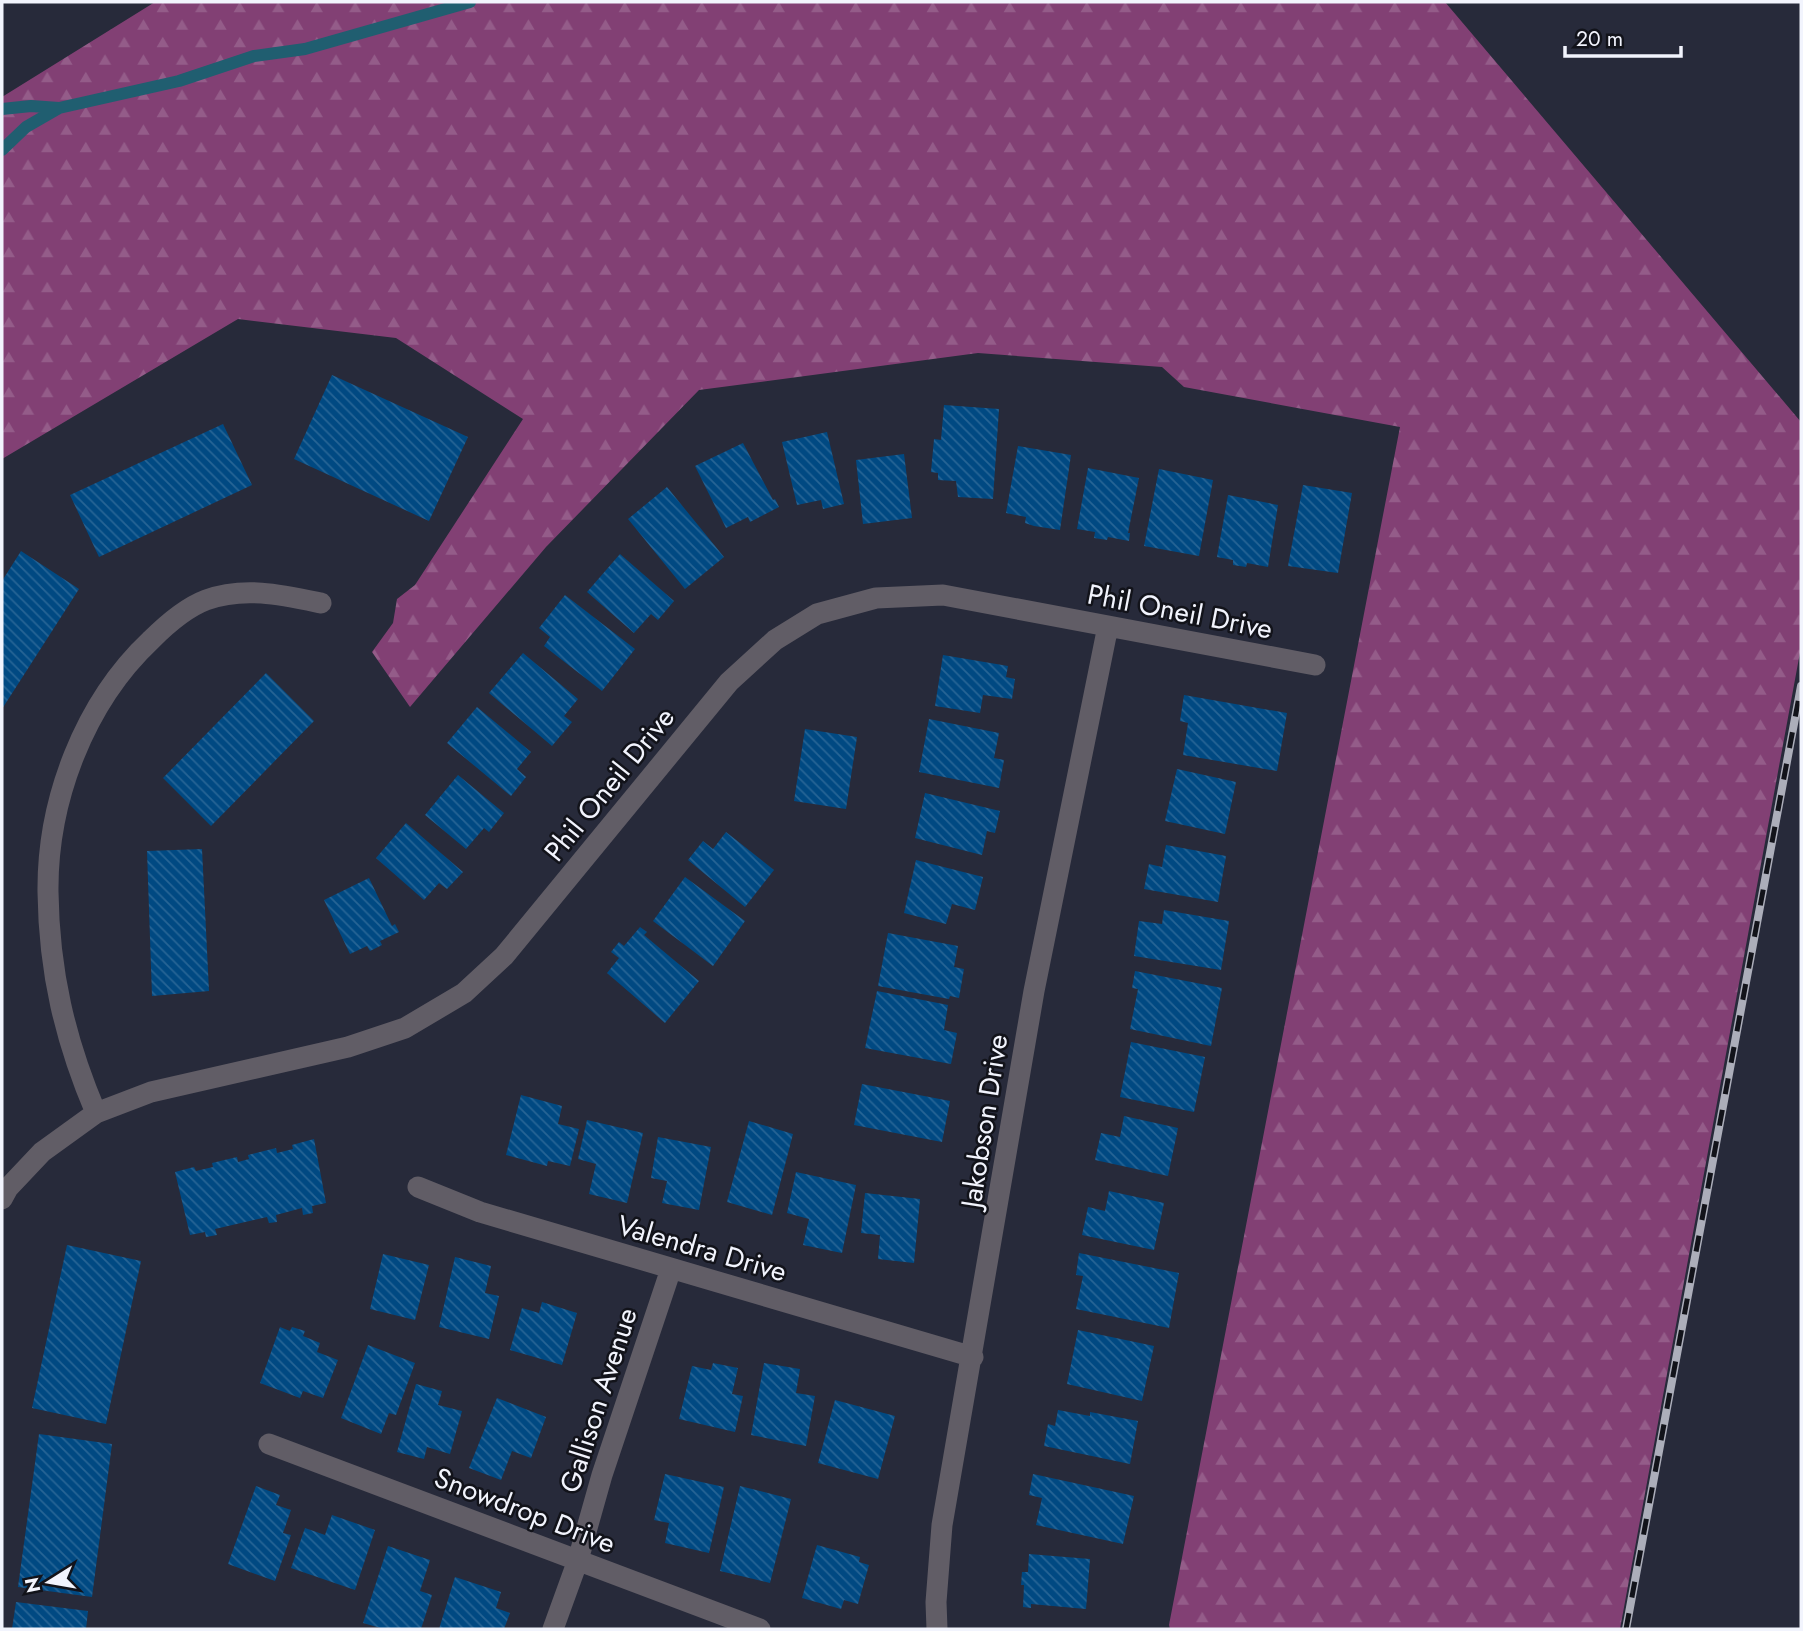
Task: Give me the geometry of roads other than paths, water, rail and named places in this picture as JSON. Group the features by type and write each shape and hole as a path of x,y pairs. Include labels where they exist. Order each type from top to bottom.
{"street":[{"path":"96,1113 58,1000 48,891 54,833 75,751 96,708 129,661 173,619 206,600 241,593 277,594 321,603"},
{"name":"Phil Oneil Drive","path":"2,1199 8,1188 41,1152 96,1113 151,1092 348,1047 405,1028 464,993 504,956 729,682 775,640 817,614 876,598 943,595 1315,666"},
{"name":"Jakobson Drive","path":"937,1629 936,1602 942,1525 1034,991 1108,626"},
{"name":"Valendra Drive","path":"418,1187 480,1212 973,1357"},
{"name":"Gallison Avenue","path":"553,1629 578,1560 602,1475 671,1269"},
{"name":"Snowdrop Drive","path":"269,1444 760,1629"}],"waterway":[{"path":"2,150 26,127 59,108 179,81 254,56 305,49 470,2"},
{"path":"2,109 31,106 59,108"}],"railway":[{"path":"1626,1629 1801,686"}]}
